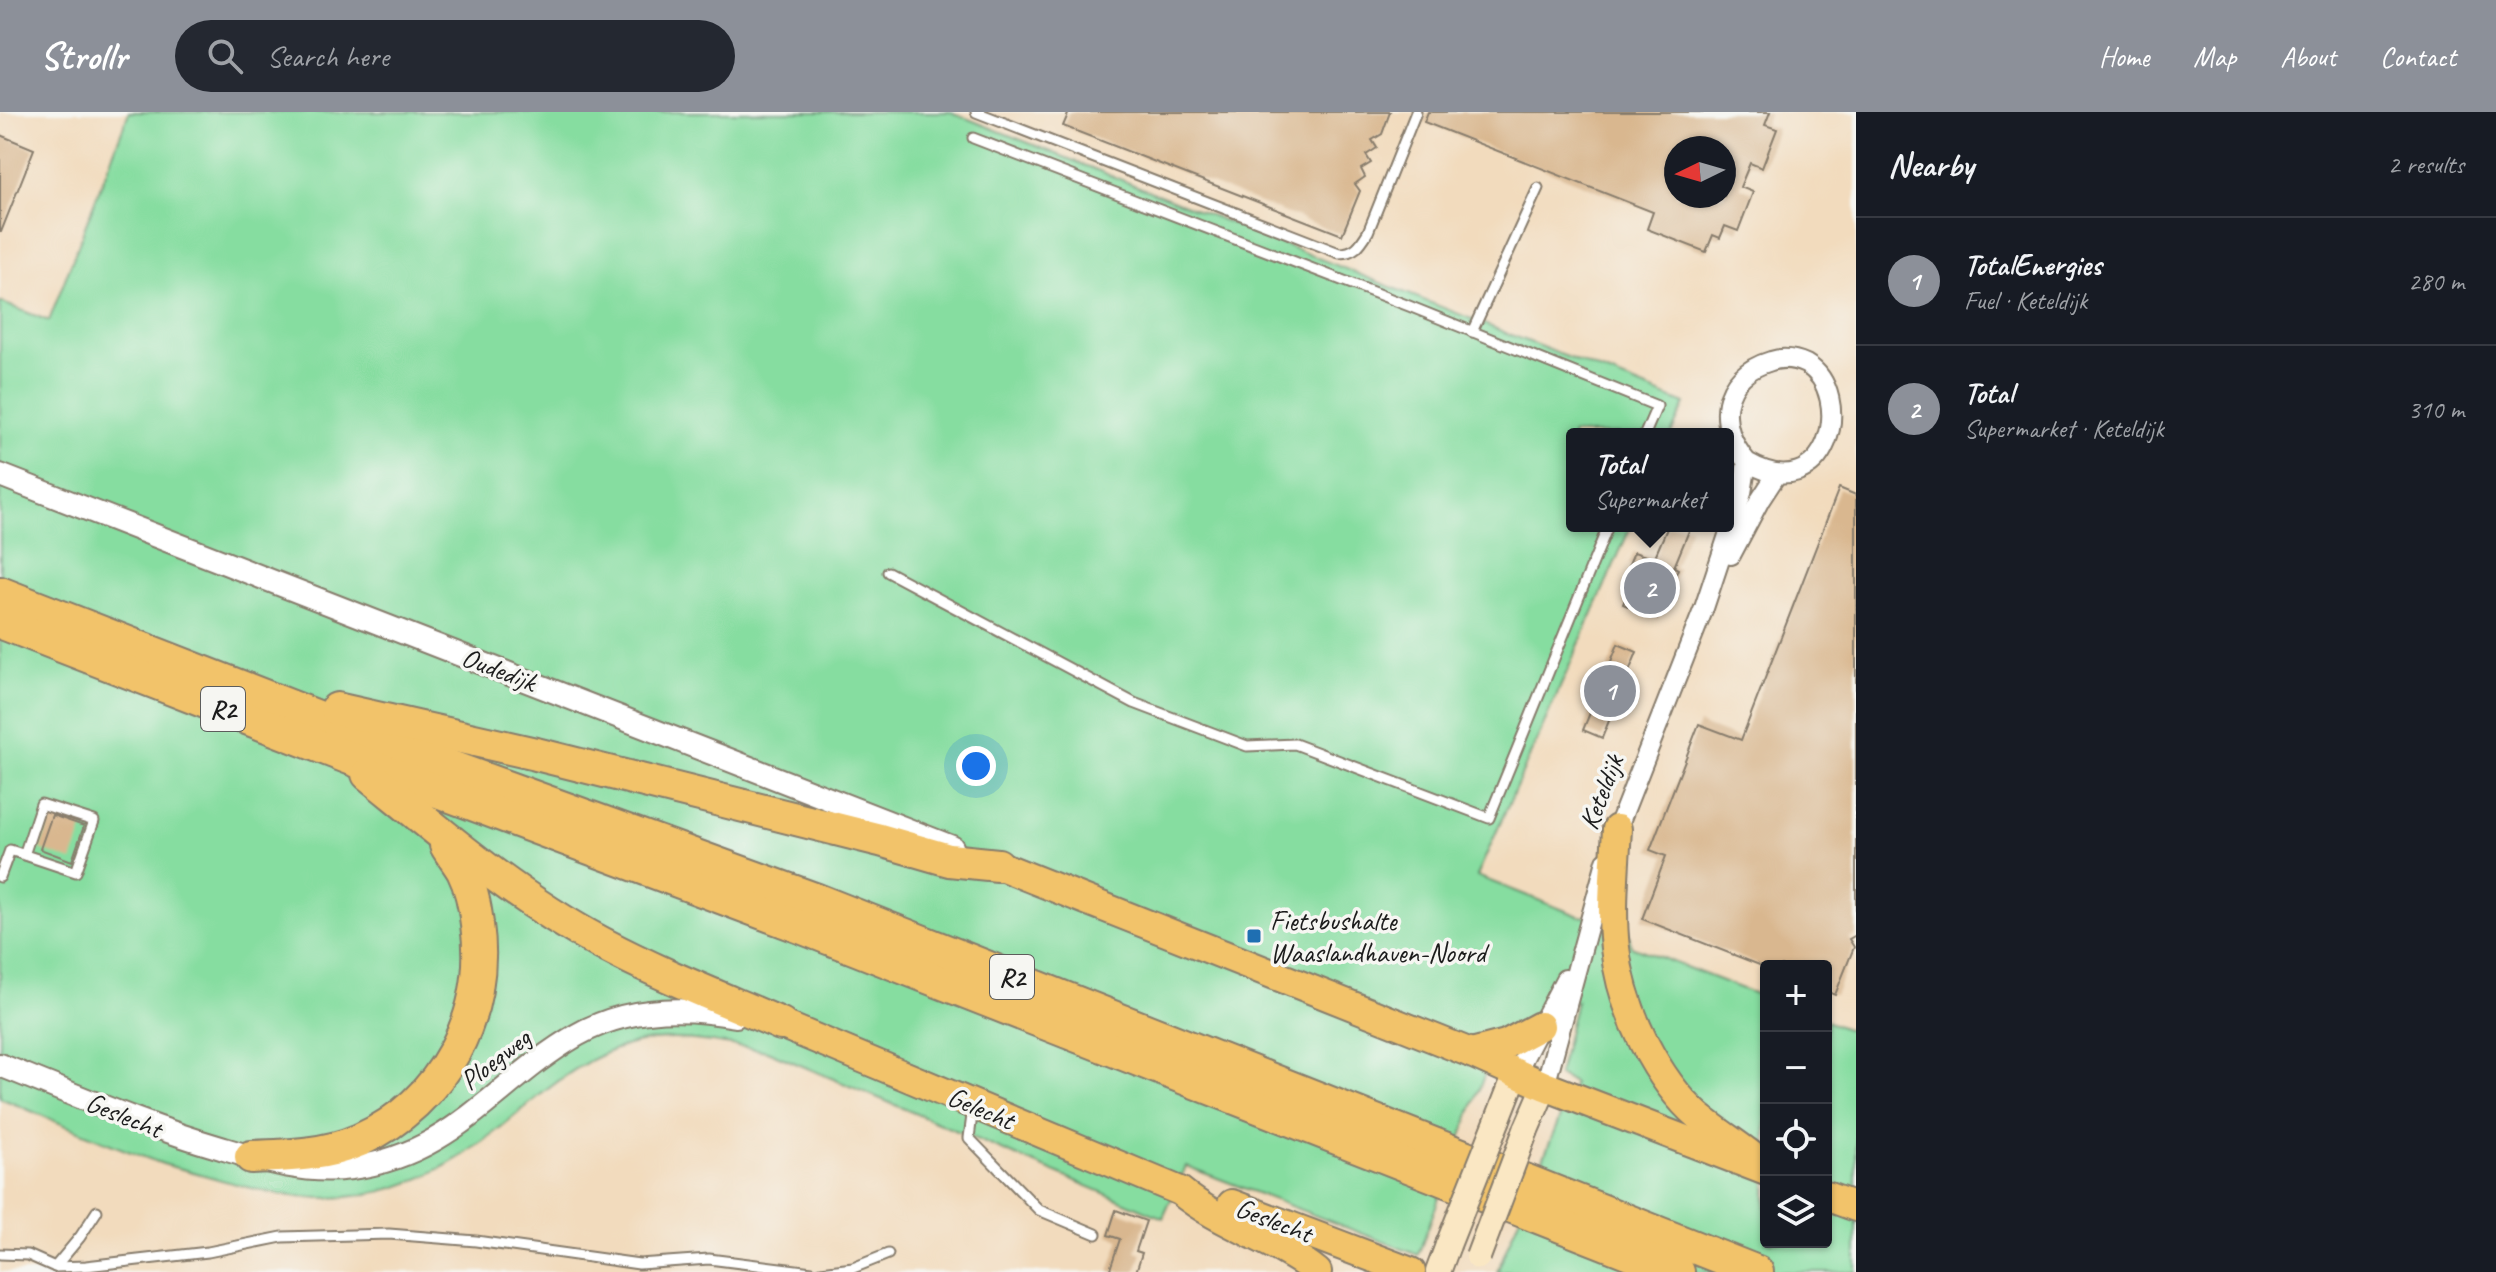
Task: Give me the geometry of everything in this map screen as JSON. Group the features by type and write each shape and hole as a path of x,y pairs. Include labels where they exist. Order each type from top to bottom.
{"highway":[{"name":"R2","path":"0,593 382,742 817,900 1757,1272"},
{"name":"R2","path":"0,622 347,757 803,928 1678,1272"},
{"name":"R2","path":"263,695 387,718 477,739 949,860 998,865"},
{"name":"R2","path":"347,757 437,833 540,906 600,943 781,1024"},
{"name":"R2","path":"251,1157 320,1152 358,1141 395,1120 415,1103 456,1052 477,991 481,949 474,906 463,872 437,833"}],"main road":[{"path":"1617,829 1613,936 1624,1000 1657,1069 1674,1091 1698,1115 1760,1163"},
{"path":"998,865 1471,1053 1545,1086 1760,1166"},
{"name":"Gelecht","path":"781,1024 1180,1191"},
{"path":"1471,1053 1506,1044 1540,1026"},
{"path":"1438,1272 1516,1073"},
{"path":"1475,1264 1545,1086"},
{"path":"1180,1191 1201,1208 1262,1237 1317,1272"},
{"name":"Geslecht","path":"1180,1191 1207,1194 1411,1272"},
{"path":"1832,1198 1856,1207"}],"street":[{"path":"1727,428 1726,410 1732,391 1743,375 1759,364 1777,359 1796,360 1814,368 1829,380 1838,397 1841,417 1838,436 1829,453 1814,466 1797,473 1777,474 1747,462 1734,447"},
{"name":"Keteldijk","path":"1734,517 1747,462"},
{"name":"Keteldijk","path":"1704,608 1760,500 1777,474"},
{"name":"Oudedijk","path":"0,475 998,865"},
{"name":"Keteldijk","path":"1545,1086 1617,829 1704,608 1729,532"},
{"name":"Keteldijk","path":"1516,1073 1569,971 1593,910"},
{"name":"Ploegweg","path":"251,1157 298,1169 329,1170 371,1165 408,1154 466,1120 547,1055 579,1034 634,1014 683,1009 781,1024"},
{"name":"Geslecht","path":"0,1065 154,1128 251,1157"}],"lane":[{"path":"976,112 1339,253 1351,253 1368,232 1416,112"},
{"path":"973,138 1657,406 1648,428"},
{"path":"1472,332 1538,188"},
{"path":"888,572 1134,703 1247,746 1295,744 1489,818 1606,532"},
{"path":"0,877 10,850 24,855 76,872 94,821 41,804 24,855"},
{"path":"973,1105 969,1138 979,1149 1039,1210 1096,1234"},
{"path":"55,1267 97,1211"},
{"path":"0,1254 28,1255 55,1267 86,1266 208,1252 282,1237 389,1234 476,1241 639,1264 709,1259 812,1272"},
{"path":"821,1272 853,1268 888,1254"}],"green space":[{"path":"129,112 951,112 1685,404 1674,428 1566,428 1566,532 1628,532 1477,876 1579,916 1627,922 1631,946 1760,996 1760,1248 1832,1248 1832,1023 1856,1033 1856,1272 1497,1272 1574,1083 1558,1075 1576,1001 1499,1035 1418,1255 1186,1166 1163,1218 767,1051 701,1041 652,1040 612,1050 552,1085 449,1164 399,1186 346,1197 309,1198 274,1193 168,1165 101,1141 0,1098 0,302 49,321"}],"building":[{"path":"1069,112 1390,112 1382,134 1372,140 1377,148 1366,155 1371,163 1361,169 1365,177 1355,184 1360,191 1342,235 1063,126"},
{"path":"1428,112 1770,112 1765,125 1777,129 1762,168 1750,163 1740,187 1753,192 1738,231 1725,226 1720,238 1713,235 1706,252 1647,229 1653,212 1424,122"},
{"path":"0,135 34,149 1,232 0,232"},
{"path":"1839,488 1856,495 1856,935 1849,939 1854,947 1835,995 1832,994 1832,960 1760,960 1760,965 1642,919 1666,856 1650,850 1699,724 1741,740"},
{"path":"1665,532 1689,532 1674,567 1678,569 1657,619 1623,604 1638,568 1629,564 1634,552 1654,559"},
{"path":"1618,644 1637,652 1602,738 1583,730"},
{"path":"52,815 84,826 72,861 40,849"},
{"path":"1116,1210 1146,1221 1136,1251 1142,1253 1136,1272 1109,1272 1120,1239 1108,1235"}],"place":[{"name":"Total","path":"1650,588"},
{"name":"TotalEnergies","path":"1610,691"},
{"name":"Fietsbushalte Waaslandhaven-Noord","path":"1254,936"}]}
